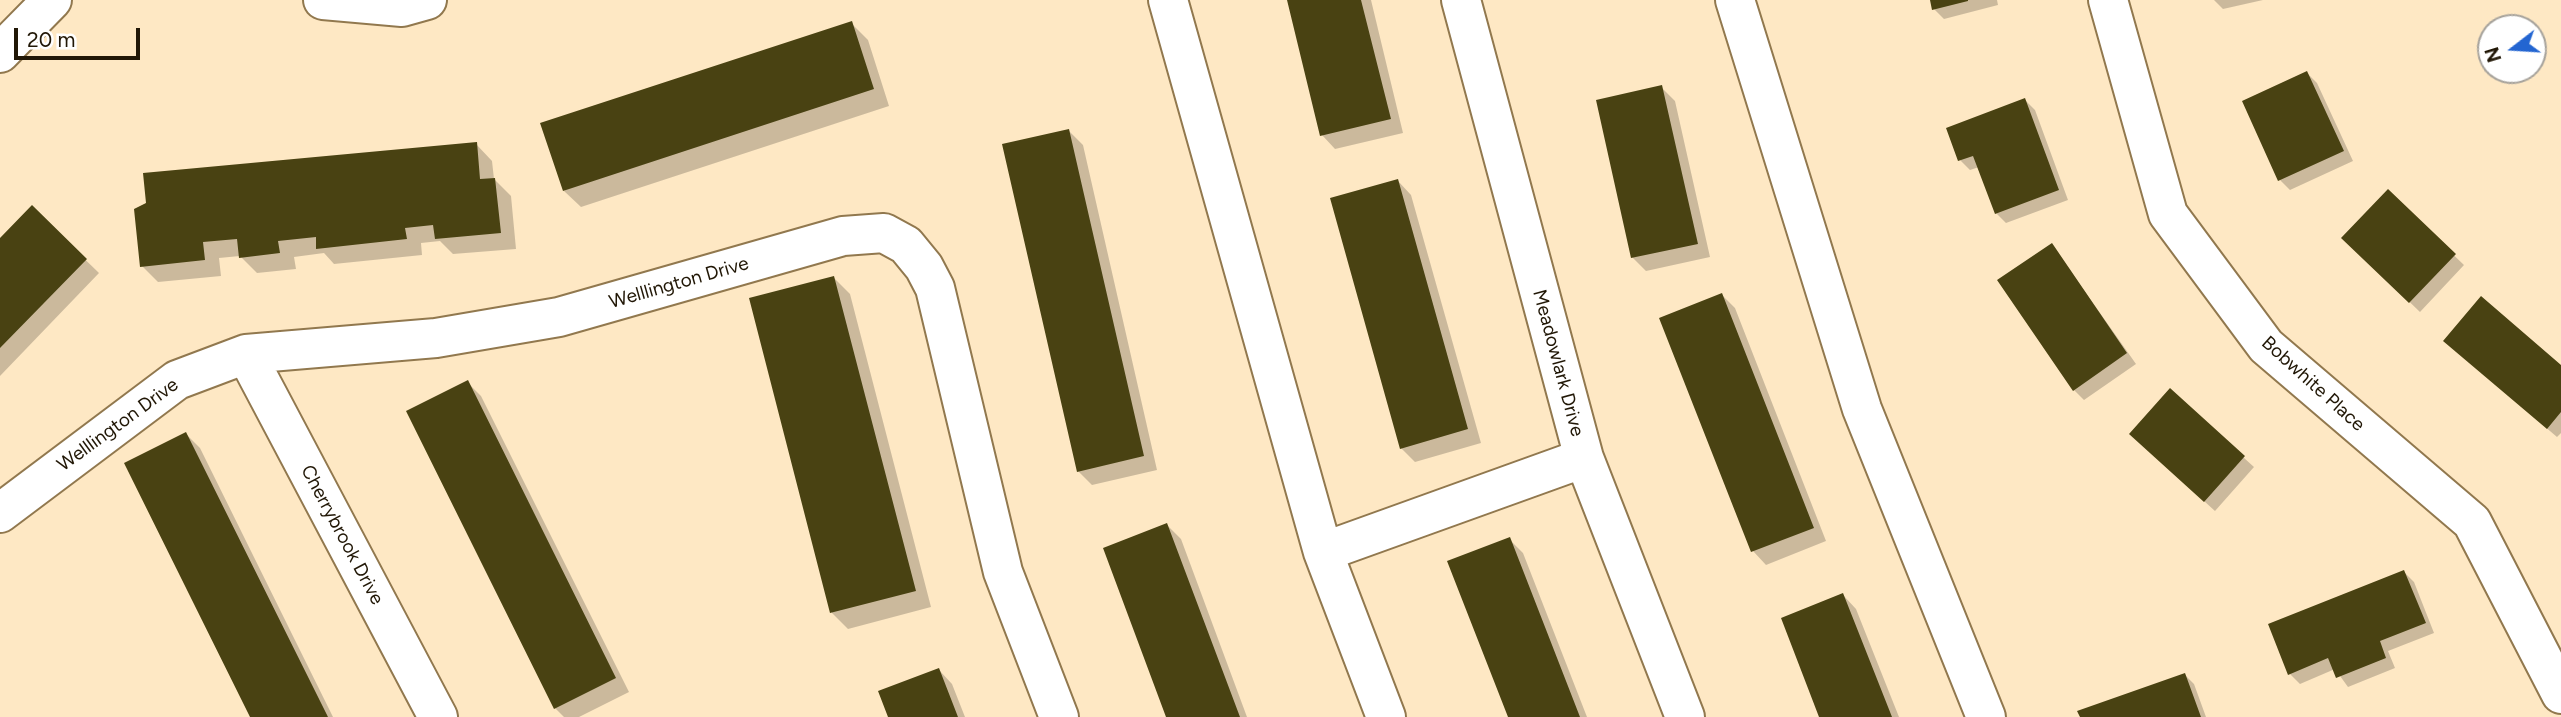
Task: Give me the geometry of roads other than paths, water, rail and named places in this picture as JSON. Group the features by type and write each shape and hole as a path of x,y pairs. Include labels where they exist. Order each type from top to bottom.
{"street":[{"path":"0,53 52,0"},
{"path":"323,0 402,7 427,0"},
{"path":"1168,0 1323,552 1385,717"},
{"name":"Meadowlark Drive","path":"1461,0 1584,458 1685,717"},
{"path":"1735,0 1862,409 1986,717"},
{"name":"Bobwhite Place","path":"2108,0 2168,214 2266,346 2472,523 2561,694"},
{"name":"Welllington Drive","path":"0,513 177,380 246,354 436,338 559,317 843,236 884,233 906,245 924,267 935,288 1003,572 1059,717"},
{"name":"Cherrybrook Drive","path":"246,354 438,717"},
{"path":"1323,552 1584,458"}]}
